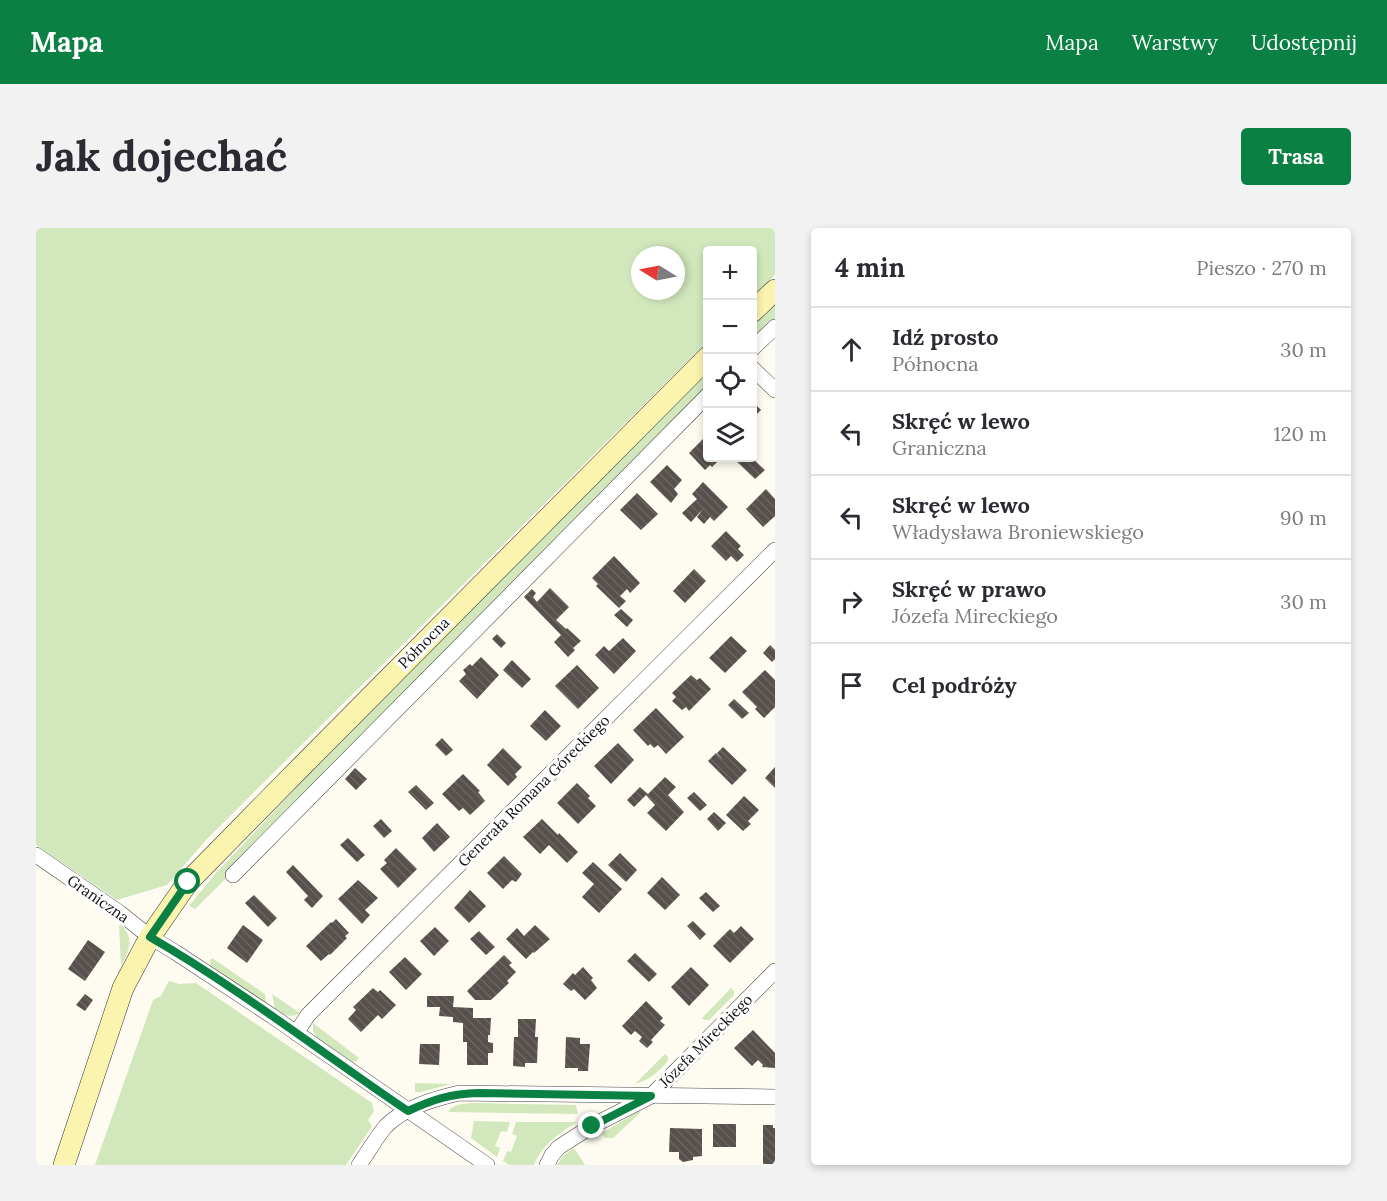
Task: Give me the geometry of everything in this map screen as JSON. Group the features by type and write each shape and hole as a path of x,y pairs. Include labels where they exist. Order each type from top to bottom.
{"main road":[{"path":"757,308 775,290"},
{"name":"Północna","path":"64,1165 123,988 150,937 188,882 703,362"}],"street":[{"path":"757,345 775,327"},
{"path":"757,372 775,390"},
{"name":"Północna","path":"233,875 703,399"},
{"name":"Generała Romana Góreckiego","path":"296,1033 308,1015 775,550"},
{"name":"Graniczna","path":"36,855 120,913 150,937 175,951 487,1165"},
{"name":"Józefa Mireckiego","path":"547,1165 559,1147 592,1126 651,1096 775,971"},
{"path":"359,1165 386,1126 408,1111 437,1098 459,1093 775,1096"}],"green space":[{"path":"36,228 775,228 775,275 757,294 757,246 703,246 703,346 206,840 167,885 117,900 36,845"},
{"path":"775,303 775,323 758,336 757,321"},
{"path":"703,374 703,394 327,768 280,823 195,909 189,906 216,873 345,736"},
{"path":"121,924 128,935 129,945 121,966 119,926"},
{"path":"212,958 265,994 267,1005 210,965"},
{"path":"169,981 179,984 196,983 372,1103 374,1111 368,1120 372,1126 346,1165 95,1165 153,1000 161,996"},
{"path":"731,988 734,995 709,1020 704,1020 702,1018"},
{"path":"272,994 300,1013 290,1016 275,1010"},
{"path":"313,1023 359,1058 353,1062 317,1038 313,1031"},
{"path":"665,1054 668,1061 660,1069 650,1078 635,1084"},
{"path":"415,1083 451,1084 415,1092"},
{"path":"474,1103 576,1105 578,1114 448,1112 456,1105"},
{"path":"639,1111 641,1112 613,1138 605,1138 602,1133"},
{"path":"474,1121 510,1122 507,1132 501,1131 495,1146 500,1148 497,1157 471,1138"},
{"path":"516,1122 577,1122 552,1140 534,1165 509,1165 503,1161 507,1151 511,1152 517,1136 512,1134"},
{"path":"574,1148 585,1165 557,1165 564,1155"}],"building":[{"path":"703,439 703,462 717,462 705,470 689,453"},
{"path":"737,462 756,462 765,470 755,479"},
{"path":"667,465 682,480 674,489 678,494 671,503 650,482"},
{"path":"703,482 728,507 714,521 710,517 704,524 697,517 703,509 691,522 682,513 697,499 692,494"},
{"path":"766,489 775,499 775,516 763,527 746,509"},
{"path":"637,493 658,514 641,530 620,510"},
{"path":"726,531 741,546 738,549 744,555 737,562 731,556 726,561 711,546"},
{"path":"614,556 640,583 630,593 627,589 620,596 626,601 619,608 596,586 598,584 592,578"},
{"path":"694,569 706,581 685,603 673,591"},
{"path":"550,588 569,607 556,620 581,641 568,657 554,642 561,635 524,597 532,589 536,593 533,597 537,602"},
{"path":"621,609 633,620 627,627 614,615"},
{"path":"497,634 506,643 501,648 492,639"},
{"path":"731,636 747,651 725,673 709,658"},
{"path":"623,638 636,651 614,674 595,655 604,646 609,651"},
{"path":"770,645 775,650 775,659 772,662 763,653"},
{"path":"481,657 499,675 477,699 459,681 466,674 463,670 470,664 472,666"},
{"path":"512,660 531,679 522,688 503,670"},
{"path":"577,665 599,688 578,709 555,686"},
{"path":"765,670 775,680 775,707 764,718 742,692"},
{"path":"691,675 697,680 700,678 711,689 689,711 686,707 682,710 672,701 676,697 672,693"},
{"path":"734,699 749,713 742,719 728,705"},
{"path":"656,708 684,737 666,754 658,745 654,748 650,744 648,746 633,730"},
{"path":"545,710 561,726 546,741 530,726"},
{"path":"442,738 453,750 446,756 435,745"},
{"path":"618,743 634,760 611,784 594,766"},
{"path":"723,747 747,770 732,785 708,761 716,753 723,760 717,753"},
{"path":"503,748 522,767 515,774 517,777 508,786 487,765"},
{"path":"775,767 775,788 765,778"},
{"path":"355,768 367,779 356,790 345,779"},
{"path":"463,774 480,791 478,792 485,801 470,815 463,808 459,811 442,794"},
{"path":"665,777 676,787 668,795 684,812 666,831 647,813 655,805 646,795 634,807 627,800 640,787 648,794"},
{"path":"577,783 596,806 578,824 557,803"},
{"path":"416,785 434,803 426,810 408,792"},
{"path":"694,792 707,805 700,811 687,798"},
{"path":"744,796 759,810 748,821 751,824 743,831 726,815"},
{"path":"714,812 726,823 718,831 707,819"},
{"path":"381,819 392,831 384,838 373,826"},
{"path":"542,819 578,852 567,863 549,845 540,854 523,837"},
{"path":"437,823 450,837 434,852 422,838"},
{"path":"348,838 365,855 357,862 340,845"},
{"path":"396,848 417,869 398,888 380,869 387,863 384,860"},
{"path":"620,853 637,870 626,882 608,865"},
{"path":"504,856 522,874 516,882 512,880 503,889 487,873"},
{"path":"593,862 622,889 599,913 582,897 594,884 582,873"},
{"path":"293,865 323,896 312,908 304,900 308,896 286,872"},
{"path":"662,877 680,895 665,910 647,893"},
{"path":"358,880 378,898 365,910 370,915 362,924 338,899"},
{"path":"470,890 486,906 469,923 454,908"},
{"path":"706,892 720,906 713,912 699,898"},
{"path":"254,895 277,918 268,927 245,903"},
{"path":"336,919 349,933 330,955 321,961 306,946"},
{"path":"693,921 706,934 700,940 687,926"},
{"path":"243,925 263,940 247,963 227,948"},
{"path":"535,925 550,939 526,959 506,939 517,928 524,936"},
{"path":"741,926 754,939 730,963 713,946 730,929 734,933"},
{"path":"435,927 449,941 434,956 420,941"},
{"path":"479,931 495,947 486,955 470,939"},
{"path":"88,940 105,952 85,981 68,969"},
{"path":"635,953 657,974 649,982 627,961"},
{"path":"504,955 512,963 509,965 516,972 507,981 509,983 491,1000 475,1000 467,991"},
{"path":"405,957 422,974 406,990 389,972"},
{"path":"583,967 593,978 591,980 597,988 585,1000 574,989 571,991 563,984 573,973 575,975"},
{"path":"691,967 709,985 689,1006 671,987"},
{"path":"373,988 378,992 380,990 396,1005 382,1019 378,1015 361,1032 348,1019 356,1010 353,1007"},
{"path":"85,994 93,1000 85,1011 76,1005"},
{"path":"427,996 454,996 453,1007 473,1008 473,1018 491,1018 488,1042 493,1043 493,1053 488,1053 488,1065 467,1065 467,1042 463,1042 463,1023 453,1022 453,1017 439,1016 440,1007 427,1007"},
{"path":"646,1001 663,1018 660,1021 665,1025 647,1048 639,1041 642,1037 635,1031 631,1035 622,1026"},
{"path":"518,1019 536,1019 537,1063 525,1063 525,1067 513,1066 514,1037 518,1037"},
{"path":"753,1030 775,1053 775,1068 762,1067 763,1065 758,1060 752,1066 734,1048"},
{"path":"566,1037 580,1038 580,1044 590,1044 588,1071 565,1068"},
{"path":"420,1044 440,1044 439,1065 419,1064"},
{"path":"713,1124 736,1124 736,1147 713,1147"},
{"path":"763,1125 773,1125 775,1128 775,1164 763,1164"},
{"path":"670,1128 702,1129 702,1156 683,1162 679,1159 679,1152 669,1152"}],"route":[{"path":"188,882 150,937 175,951 272,1016 408,1111 437,1098 459,1093 651,1096 592,1126"}]}
